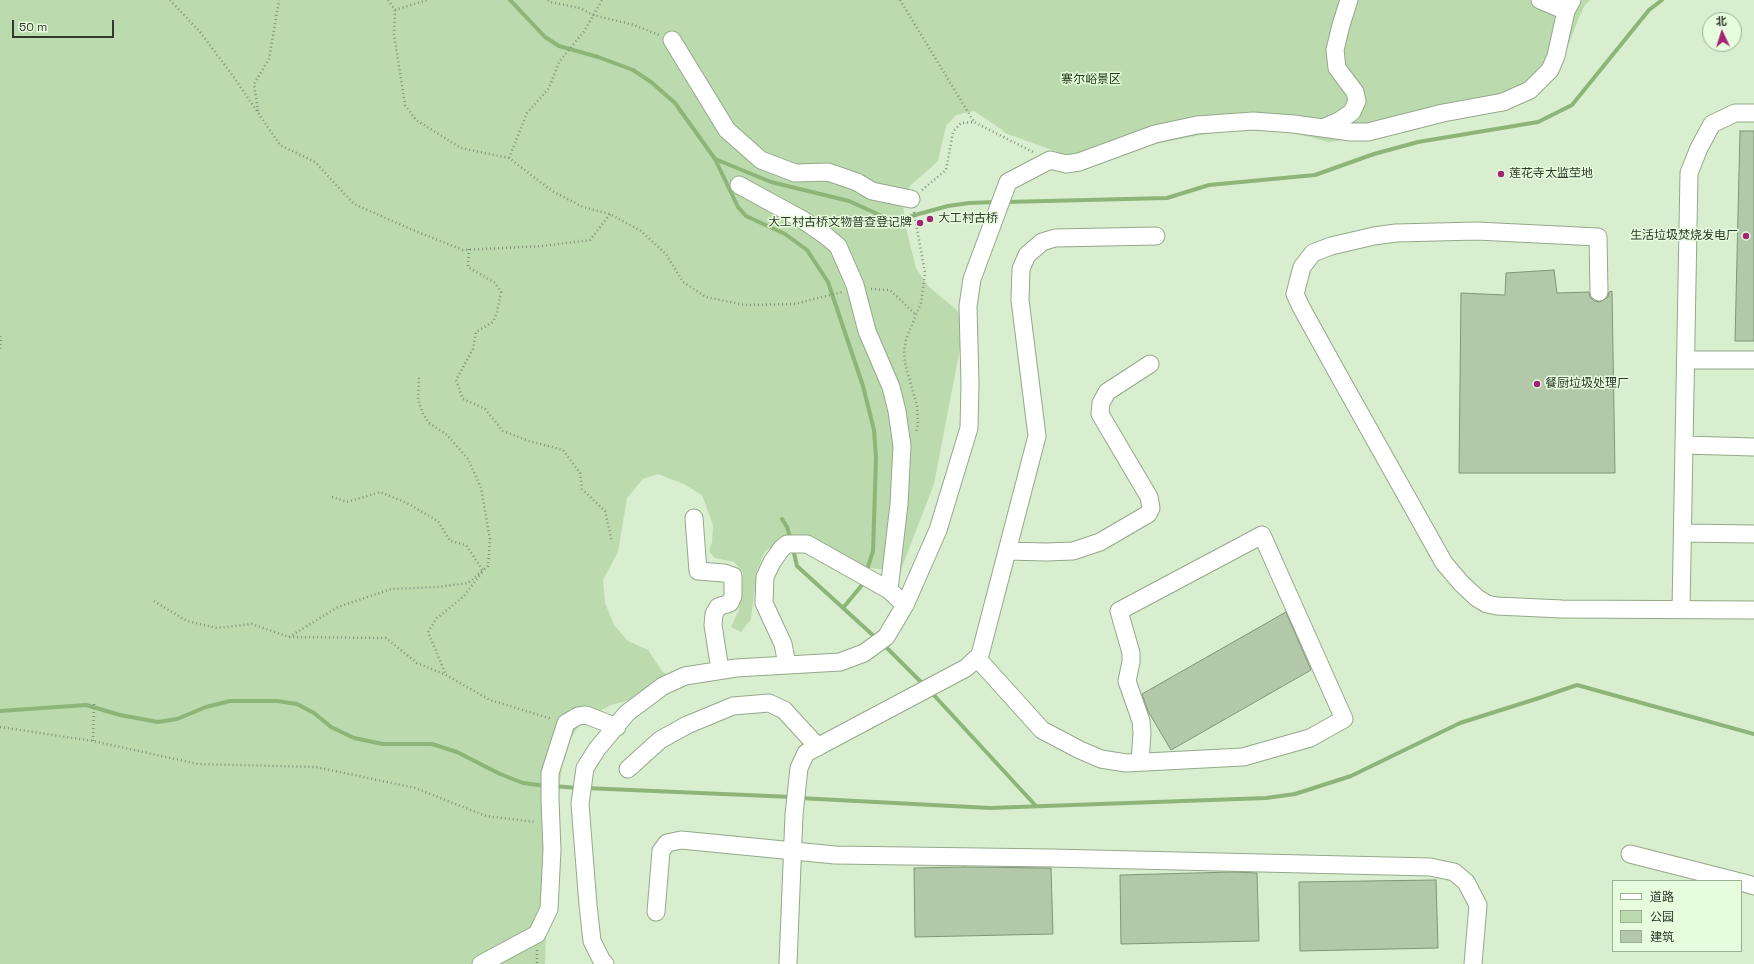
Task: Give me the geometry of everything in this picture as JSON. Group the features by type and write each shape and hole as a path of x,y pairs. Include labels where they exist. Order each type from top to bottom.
{"street":[{"path":"1321,128 1339,121 1352,112 1357,101 1355,92 1337,68 1335,50 1349,0"},
{"path":"605,964 592,941 588,905 581,800 586,768 597,749 628,713 663,686 685,676 720,670 787,664 840,662 864,653 879,641 905,605 938,530 969,428 970,384 968,306 972,279 1008,182 1050,160 1066,164 1079,162 1155,134 1197,125 1253,121 1294,124 1352,132 1368,132 1443,113 1503,102 1530,90 1550,70 1556,56 1569,6 1540,0"},
{"path":"672,40 727,130 761,160 795,173 828,172 857,182 872,191 912,202"},
{"path":"1681,609 1689,173 1699,148 1712,124 1735,113 1754,113"},
{"path":"739,185 803,220 838,246 856,290 868,331 891,387 897,411 902,446 899,504 889,590"},
{"path":"1599,292 1598,237 1477,231 1396,233 1374,236 1331,246 1313,253 1302,267 1295,294 1301,308 1444,563 1461,583 1477,598 1487,604 1497,606 1562,609 1754,610"},
{"path":"788,964 794,815 799,768 806,753 966,668 980,654 1037,436 1020,300 1021,269 1027,255 1042,242 1055,238 1156,236"},
{"path":"1686,360 1754,360"},
{"path":"1007,551 1073,551 1100,542 1148,514 1151,508 1149,497 1100,414 1101,403 1107,392 1150,364"},
{"path":"1684,446 1754,447"},
{"path":"694,518 698,571 724,573 733,576 733,596 730,603 718,607 714,614 713,625 720,670"},
{"path":"1683,533 1754,534"},
{"path":"977,658 1042,730 1101,759 1126,763 1244,757 1310,738 1344,719 1262,535 1119,611 1131,653 1131,662 1127,681 1141,722 1142,733 1140,762"},
{"path":"787,664 783,644 764,604 766,577 772,562 782,548 793,544 806,544 889,590 905,605"},
{"path":"628,769 660,740 687,725 733,706 769,703 784,710 818,747"},
{"path":"481,964 536,934 549,909 552,850 550,824 550,773 566,723 578,716 586,715 617,727"},
{"path":"656,912 661,851 667,843 681,840 834,855 1051,858 1430,867 1454,872 1466,882 1478,905 1473,964"},
{"path":"1630,854 1732,880"},
{"path":"1742,882 1754,886"}],"path":[{"path":"170,0 200,32 233,76 280,145 315,162 354,204 463,250 543,246 590,240 610,214"},
{"path":"258,113 254,84 269,59 279,0"},
{"path":"388,0 395,10 394,34 405,105 416,120 461,148 509,158 552,191 583,207 610,214 641,231 666,254 683,282 706,297 745,305 795,304 839,293 873,288 890,290 916,315"},
{"path":"395,10 427,0"},
{"path":"548,0 580,8 593,15 634,24 672,40"},
{"path":"509,158 527,113 548,88 559,62 575,44 602,0"},
{"path":"900,0 974,122"},
{"path":"914,437 918,424 917,406 905,363 904,351 906,339 921,303 925,273 912,202 946,170 953,132 961,123 974,122 1050,160"},
{"path":"469,250 468,267 495,283 501,292 497,312 493,322 476,332 473,350 456,380 463,399 485,409 504,431 529,441 563,450 580,473 582,489 605,511 612,542"},
{"path":"0,336 0,349"},
{"path":"289,637 344,604 391,589 437,587 468,583 488,566 490,539 482,488 468,459 447,435 429,423 423,414 418,399 419,376"},
{"path":"332,497 347,502 380,492 407,503 438,521 450,541 466,545 482,571"},
{"path":"446,675 428,632 436,618 463,597 482,571"},
{"path":"154,601 187,621 217,628 252,624 289,637 386,638 417,663 446,675 490,700 566,723"},
{"path":"93,741 94,703"},
{"path":"0,727 93,741 198,764 316,767 415,788 486,816 550,824"}],"green space":[{"name":"寨尔峪景区","path":"0,0 1590,0 1585,5 1578,20 1558,72 1532,93 1373,136 1329,142 1281,130 1221,131 1155,144 1091,164 1005,133 974,111 956,115 946,126 938,161 910,186 903,202 905,224 916,268 929,287 957,310 963,321 962,338 934,484 900,572 864,567 783,541 765,551 757,571 751,619 741,632 731,627 739,610 743,573 734,562 715,558 709,551 712,542 713,525 702,495 684,484 658,474 643,479 627,498 618,552 603,580 605,603 614,625 628,641 648,650 662,671 681,686 611,705 580,722 570,741 562,767 558,797 555,912 546,935 545,964 0,964"}],"building":[{"name":"生活垃圾焚烧发电厂","path":"1740,131 1754,131 1754,341 1735,341"},
{"name":"餐厨垃圾处理厂","path":"1554,270 1557,293 1589,292 1590,297 1594,301 1600,302 1608,297 1609,292 1612,291 1615,473 1459,473 1461,293 1505,295 1506,273"},
{"path":"1286,612 1311,670 1171,750 1148,711 1142,694"},
{"path":"914,868 1051,868 1053,934 915,937"},
{"path":"1233,872 1257,873 1259,941 1121,944 1120,875"},
{"path":"1436,880 1438,948 1300,951 1299,882"}],"waterway":[{"path":"510,0 545,37 559,46 598,57 633,70 651,82 675,103 715,159 771,182 849,201 893,221 948,206 969,203 995,202"},
{"path":"1006,202 1167,198 1209,185 1315,175 1374,154 1418,142 1538,122 1572,105 1649,10 1662,0"},
{"path":"715,159 738,207 746,216 785,234 807,250 828,282 863,386 874,430 876,458 873,551 866,573"},
{"path":"782,519 787,527 791,540"},
{"path":"793,549 797,566 876,638"},
{"path":"843,608 862,585 864,580"},
{"path":"883,644 925,686"},
{"path":"799,798 990,808 1266,798 1295,794 1351,776 1460,723 1577,685 1754,734"},
{"path":"931,692 1036,806"},
{"path":"0,711 86,705 120,715 158,722 177,719 206,707 230,701 277,701 297,704 314,713 331,727 354,738 383,744 432,744 457,752 500,774 523,783 546,786"},
{"path":"553,786 578,788"},
{"path":"585,788 792,797"}],"place":[{"name":"莲花寺太监茔地","path":"1501,174"},
{"name":"大工村古桥","path":"930,219"},
{"name":"大工村古桥文物普查登记牌","path":"920,223"},
{"name":"生活垃圾焚烧发电厂","path":"1746,236"},
{"name":"餐厨垃圾处理厂","path":"1537,384"}]}
